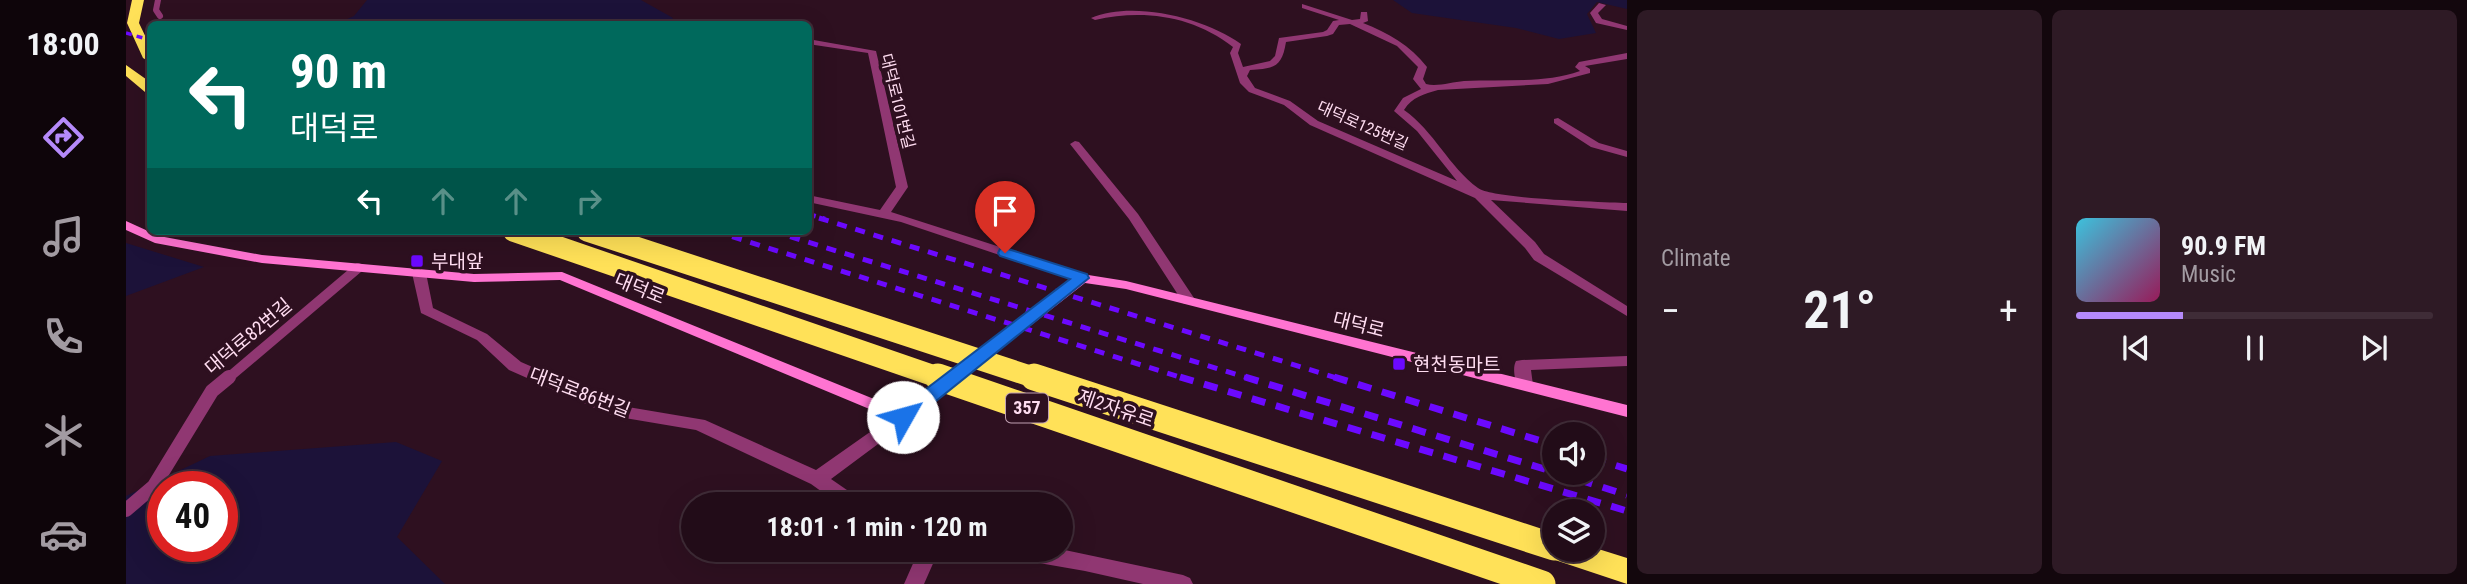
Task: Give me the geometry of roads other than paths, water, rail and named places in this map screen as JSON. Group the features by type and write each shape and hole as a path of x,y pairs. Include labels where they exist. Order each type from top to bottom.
{"highway":[{"path":"138,0 133,23 147,52"},
{"path":"126,69 147,86"},
{"name":"제2자유로","path":"525,235 1542,584"},
{"name":"제2자유로","path":"599,235 1542,543"},
{"path":"1601,562 1627,570"}],"street":[{"path":"1602,5 1594,13 1599,21 1627,28"},
{"path":"1305,6 1385,36 1419,61 1423,67 1418,79 1422,86 1429,88"},
{"path":"1095,18 1121,11 1182,16 1231,39 1238,46 1234,54 1243,75"},
{"path":"1243,75 1247,68 1266,67 1274,63 1282,40 1324,34 1330,32 1336,23 1364,22 1364,14"},
{"name":"대덕로101번길","path":"812,42 872,51 902,187 883,215"},
{"name":"대덕로125번길","path":"1627,56 1582,64 1579,67 1587,71 1549,80 1429,88 1412,94 1401,103 1399,111 1413,119 1449,166 1530,245 1538,257 1627,312"},
{"name":"대덕로125번길","path":"1243,75 1245,83 1252,90 1287,103 1314,123 1479,195"},
{"path":"1558,121 1595,145 1627,154"},
{"path":"1075,144 1134,217 1189,301"},
{"path":"1479,195 1627,207"},
{"name":"대덕로","path":"812,199 883,215 1082,278 1189,301 1627,411"},
{"name":"대덕로","path":"126,225 155,239 249,257 474,278 562,276 903,417"},
{"name":"대덕로86번길","path":"419,273 426,310 482,337 515,366 620,412 699,424 817,479 836,492"},
{"path":"817,479 903,417 1082,278"},
{"path":"1525,385 1521,365 1627,361"},
{"path":"1073,560 1183,584"},
{"path":"915,584 924,562"}],"lane":[{"path":"158,0 156,10 160,16"},
{"name":"대덕로82번길","path":"126,510 154,486 212,391 358,268"}],"railway":[{"path":"126,33 147,39"},
{"path":"812,215 825,219"},
{"path":"819,218 1340,379"},
{"path":"727,235 1186,379"},
{"path":"785,235 1251,379"},
{"path":"1180,377 1627,511"},
{"path":"1245,377 1542,468"},
{"path":"1334,377 1542,441"},
{"path":"1605,462 1627,469"},
{"path":"1596,485 1627,495"}],"place":[{"name":"부대앞","path":"417,261"},
{"name":"현천동마트","path":"1399,364"}]}
